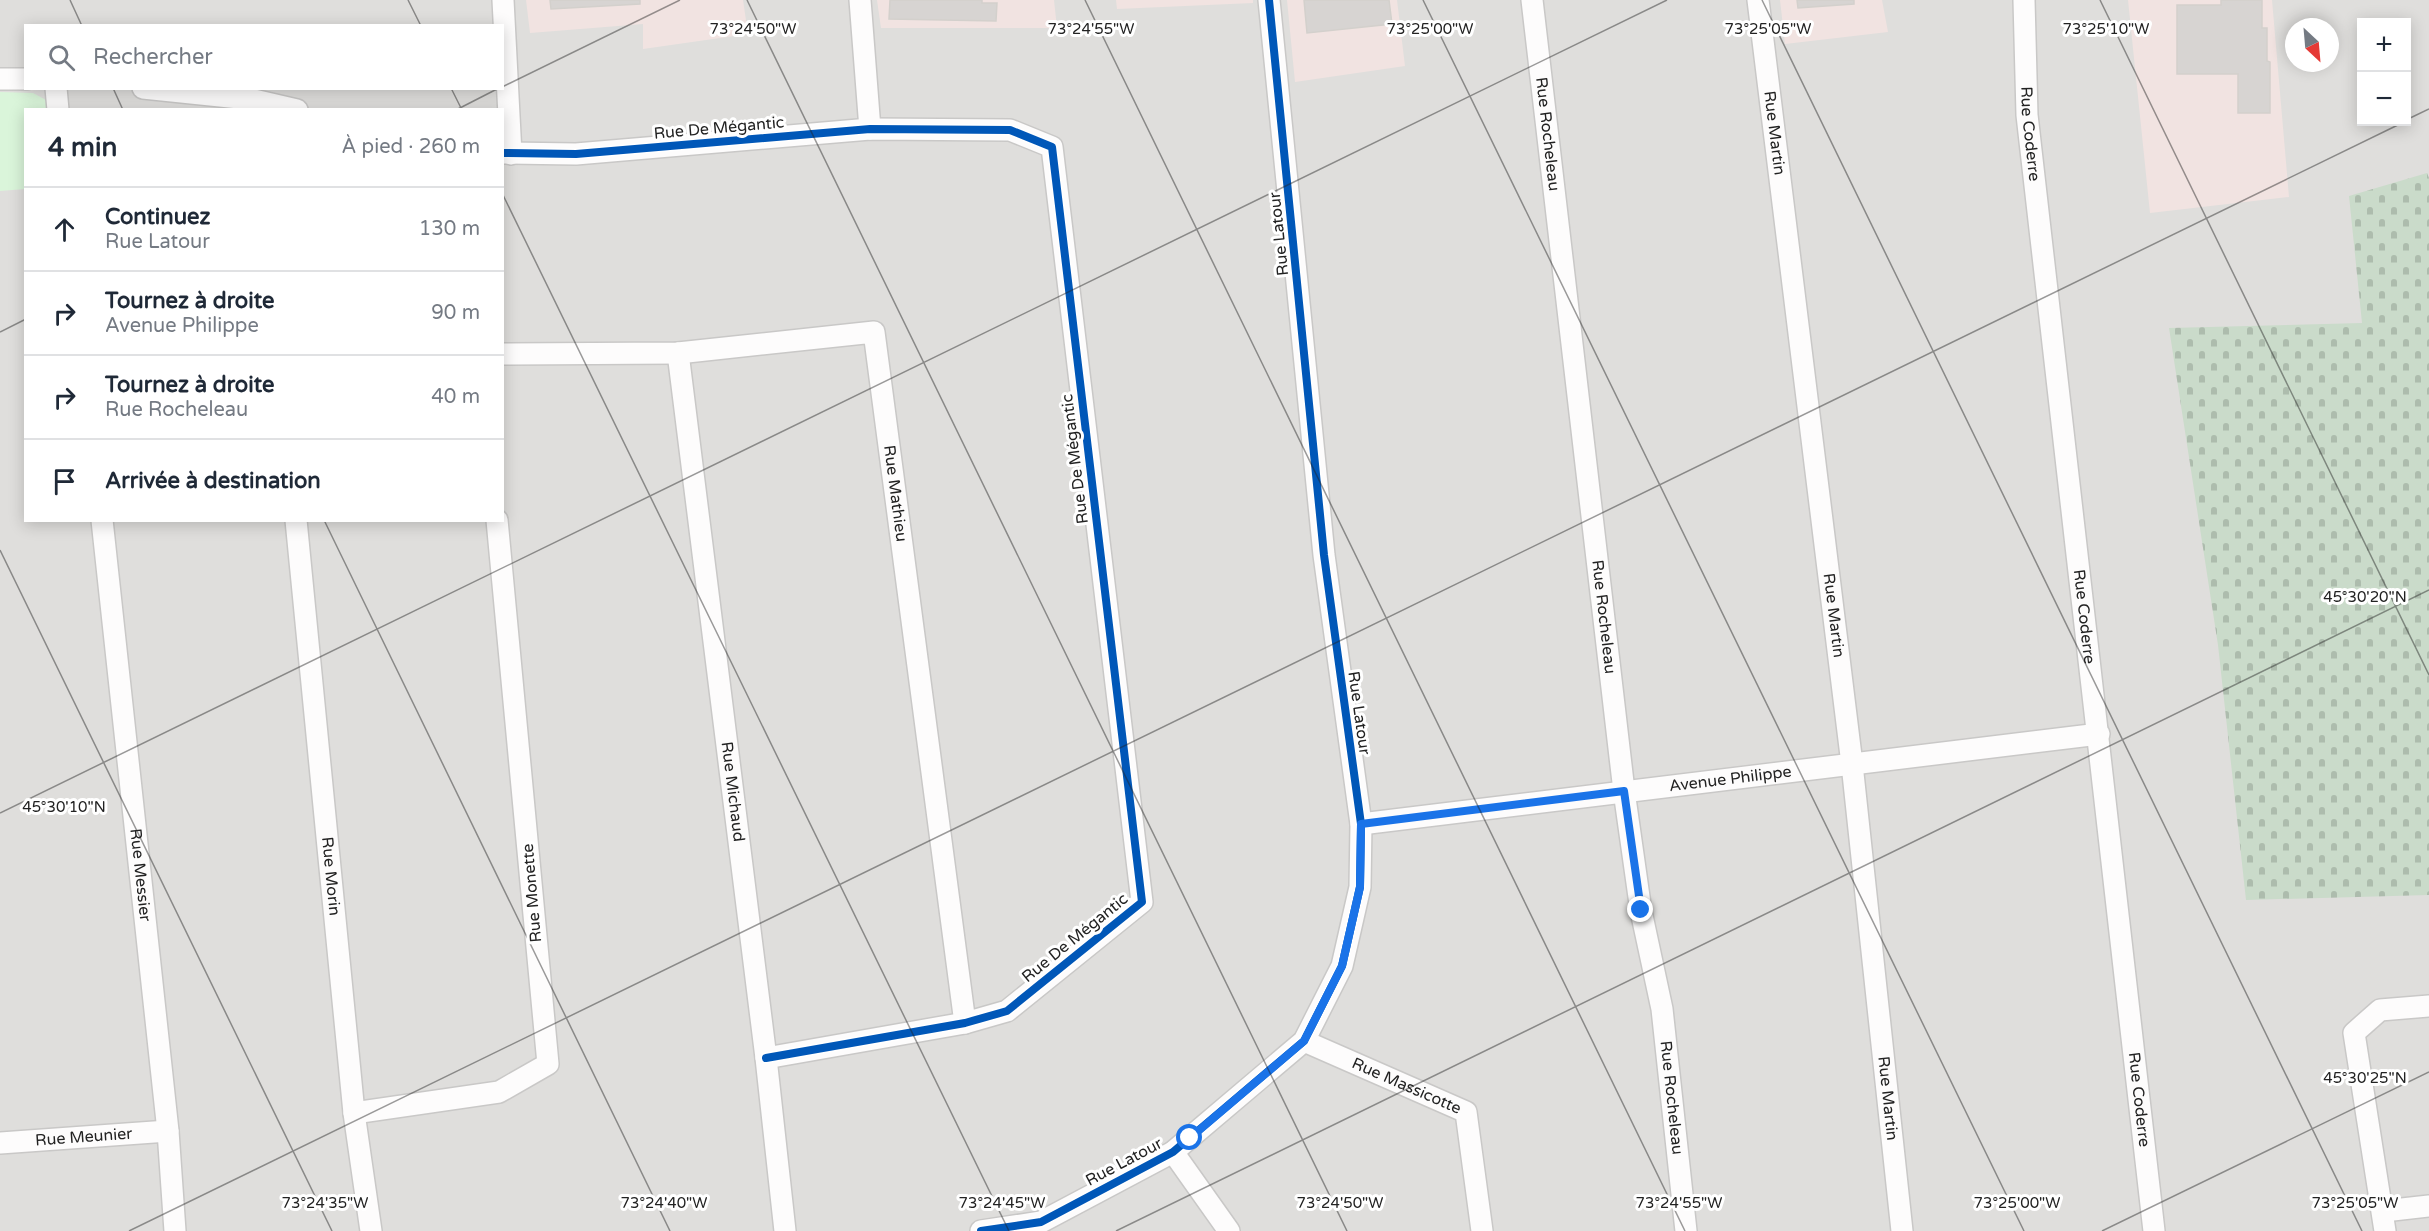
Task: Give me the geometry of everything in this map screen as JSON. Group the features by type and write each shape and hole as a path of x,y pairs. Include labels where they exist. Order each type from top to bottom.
{"street":[{"path":"503,0 504,24"},
{"path":"860,0 870,129"},
{"name":"Rue Latour","path":"981,1231 1041,1222 1173,1152 1304,1041 1342,966 1360,887 1361,824 1324,555 1269,0"},
{"name":"Rue Rocheleau","path":"1532,0 1624,791 1641,910 1662,1009 1686,1231"},
{"name":"Rue Martin","path":"1758,0 1852,764 1902,1231"},
{"name":"Rue Coderre","path":"2024,0 2027,116 2154,1231"},
{"path":"504,38 507,154"},
{"path":"0,79 24,79"},
{"path":"56,90 58,108"},
{"path":"156,90 281,108"},
{"name":"Rue De Mégantic","path":"507,154 576,154 870,129 1010,130 1052,147 1142,902 1007,1011 965,1023 766,1058"},
{"name":"Rue Mathieu","path":"504,354 678,353 874,332 965,1023"},
{"name":"Rue Michaud","path":"678,353 766,1058 785,1231"},
{"name":"Rue Messier","path":"102,522 168,1131 175,1231"},
{"name":"Rue Morin","path":"296,522 354,1113 372,1231"},
{"name":"Rue Monette","path":"354,1113 499,1092 548,1064 497,522"},
{"name":"Avenue Philippe","path":"1361,824 2099,734"},
{"path":"2429,1006 2380,1010 2354,1033 2385,1221 2429,1206"},
{"name":"Rue Massicotte","path":"1304,1041 1466,1112 1482,1231"},
{"name":"Rue Meunier","path":"0,1143 168,1131"},
{"path":"1173,1152 1229,1231"}],"shaded area":[{"path":"0,0 2429,0 2429,1231 0,1231"},
{"path":"526,0 743,0 748,34 643,49 643,24 530,33"},
{"path":"877,0 1054,0 1057,28 881,28"},
{"path":"1116,0 1253,0 1253,3 1117,9"},
{"path":"1287,0 1397,0 1405,66 1295,82"},
{"path":"1780,0 1882,0 1888,32 1785,44"},
{"path":"2128,0 2272,0 2289,197 2150,213"}],"green space":[{"path":"0,92 33,93 46,100 47,108 24,108 24,189 0,191"},
{"path":"2427,173 2429,178 2429,895 2246,900 2218,645 2169,328 2362,323 2349,196"}],"building":[{"path":"550,0 640,0 640,4 551,9"},
{"path":"890,0 982,0 982,3 997,3 996,21 889,19"},
{"path":"1304,0 1389,0 1392,24 1307,33"},
{"path":"1797,0 1854,0 1854,4 1798,8"},
{"path":"2221,0 2262,0 2262,28 2267,28 2267,61 2270,62 2270,113 2238,113 2238,74 2177,74 2177,5 2221,5"}],"cycle path":[{"path":"981,1231 1041,1222 1173,1152 1304,1041 1342,966 1360,887 1361,824 1324,555 1269,0"},
{"path":"504,153 576,154 870,129 1010,130 1052,147 1142,902 1007,1011 965,1023 766,1058"}],"route":[{"path":"1190,1138 1304,1041 1342,966 1360,887 1361,824 1624,791 1641,910"}]}
